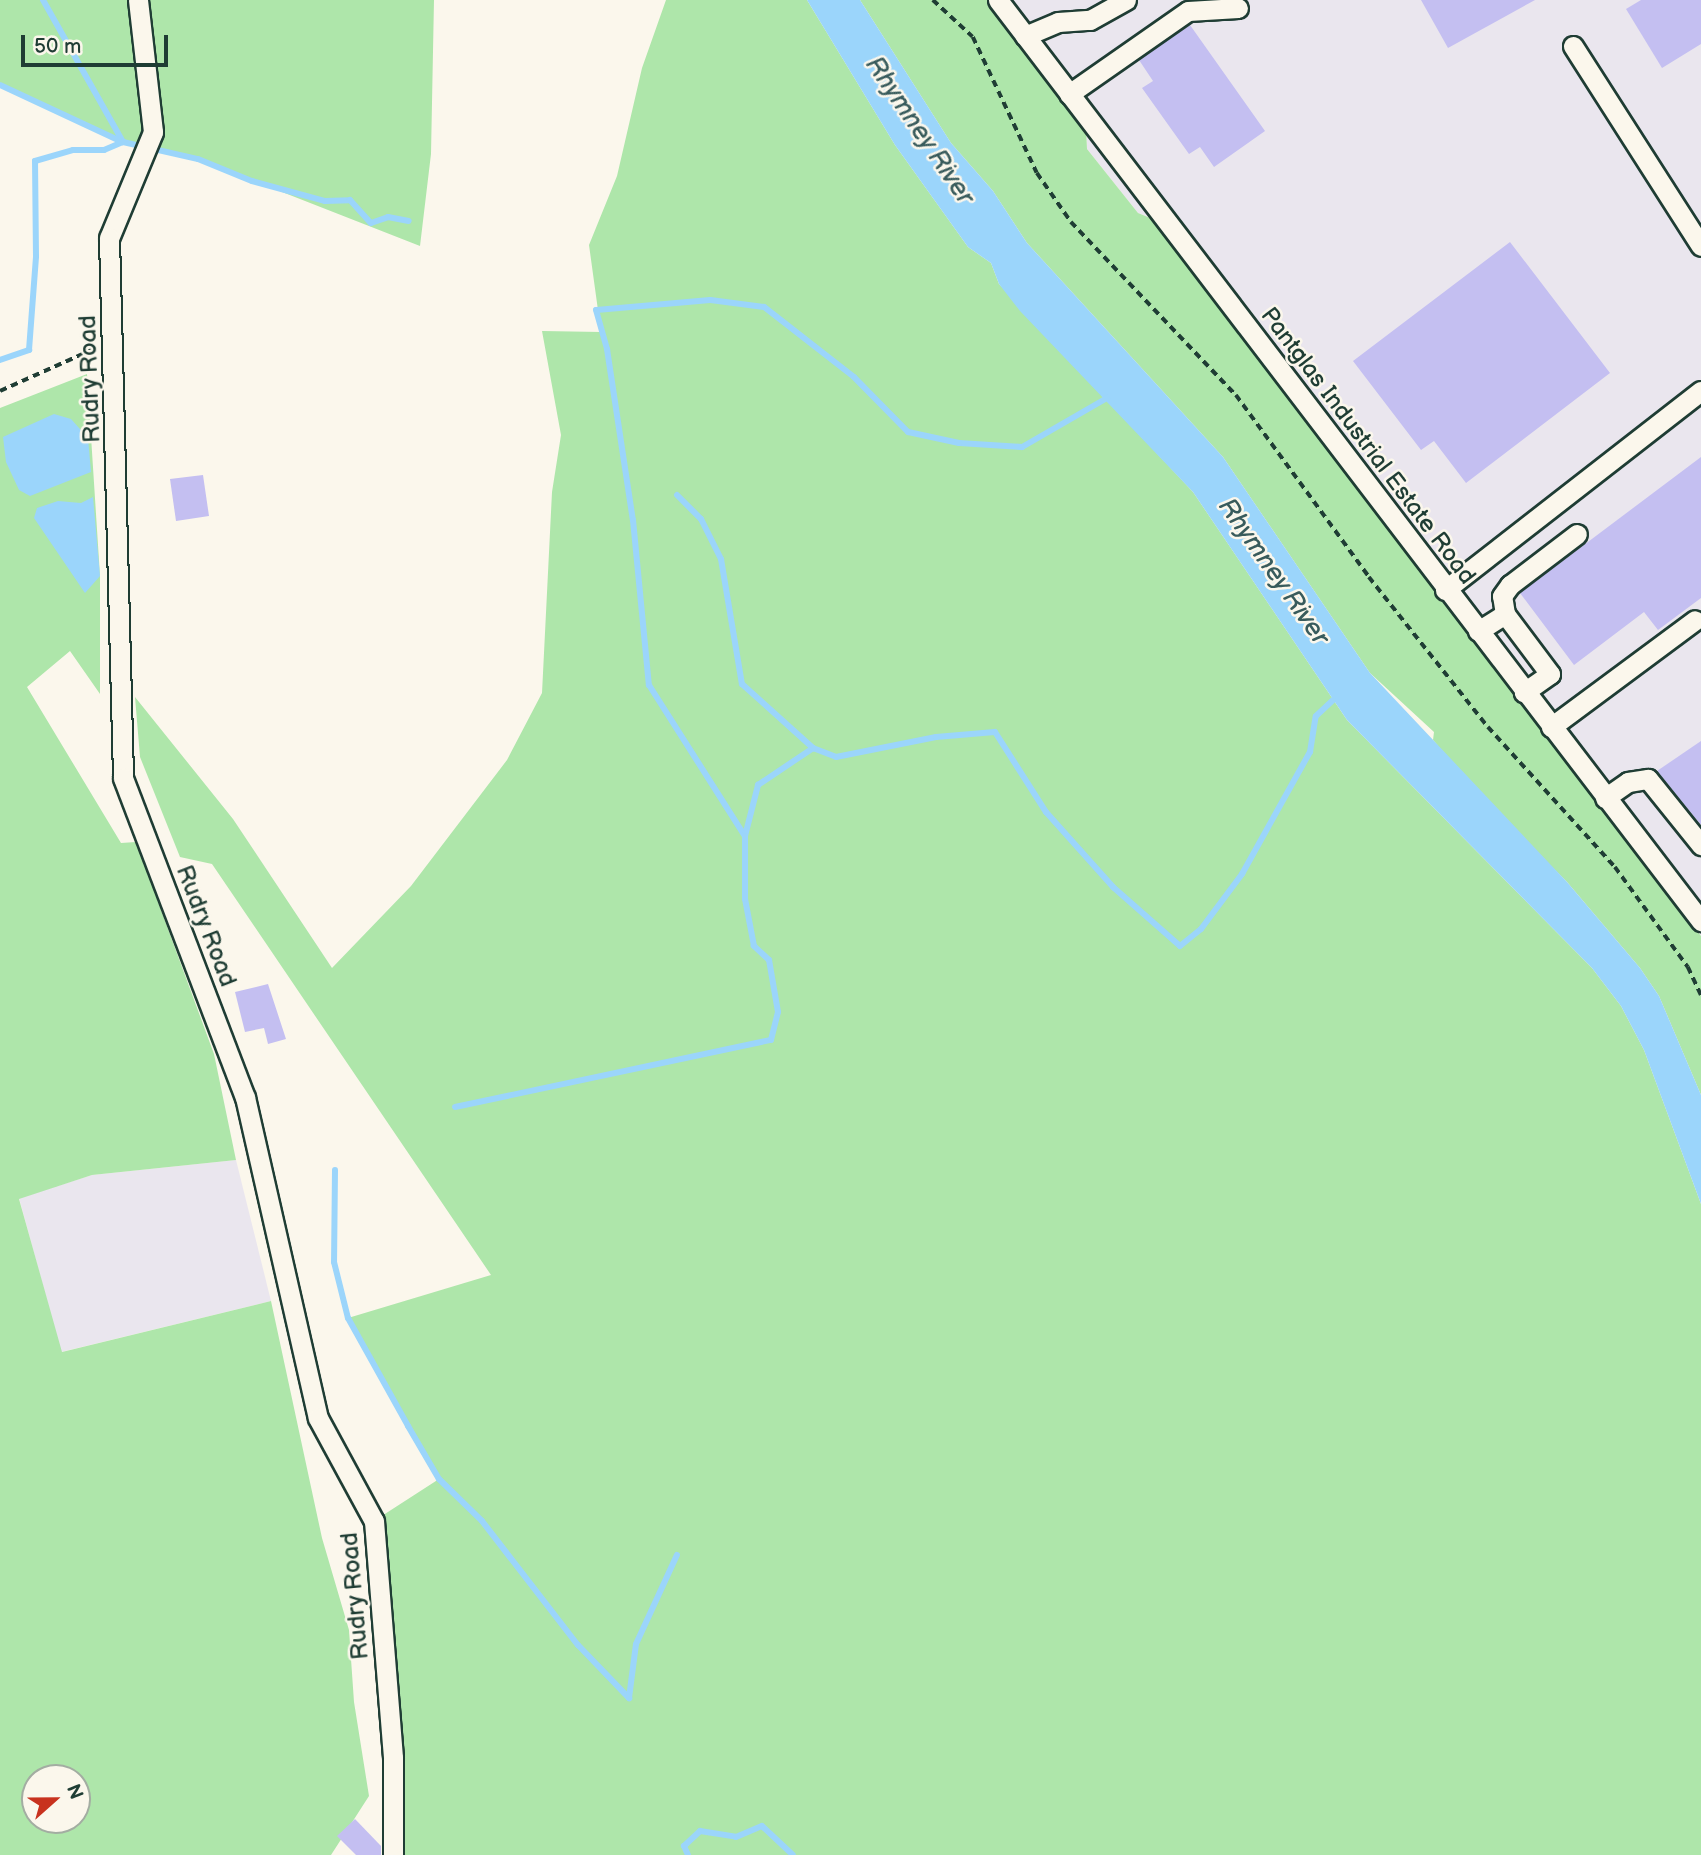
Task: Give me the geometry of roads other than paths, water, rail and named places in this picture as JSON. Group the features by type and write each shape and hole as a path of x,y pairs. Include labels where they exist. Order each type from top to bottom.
{"street":[{"name":"Rudry Road","path":"138,0 153,132 109,238 114,342 124,778 245,1097 318,1418 374,1521 393,1758 393,1855"},
{"name":"Pantglas Industrial Estate Road","path":"998,0 1445,590 1701,921"},
{"path":"1025,36 1058,22 1090,20 1126,0"},
{"path":"1069,94 1188,11 1238,8"},
{"path":"1573,46 1701,246"},
{"path":"1445,590 1701,391"},
{"path":"1524,692 1550,674 1505,614 1504,591 1577,534"},
{"path":"1478,631 1505,614"},
{"path":"1551,727 1695,621"},
{"path":"1605,798 1628,782 1648,779 1701,845"}],"water":[{"name":"Rhymney River","path":"807,0 860,0 951,143 993,191 1027,243 1223,457 1370,673 1567,882 1640,968 1659,996 1701,1095 1701,1204 1644,1050 1621,1006 1592,968 1347,720 1193,492 1020,311 999,284 991,263 968,247 895,145"},
{"path":"54,414 71,419 88,438 91,472 30,496 19,490 6,462 3,437"},
{"path":"93,497 100,576 85,593 34,518 37,508 58,501 81,503"}],"waterway":[{"path":"43,0 123,142 198,159 252,181 325,201 350,200 371,223 388,217 409,221"},
{"path":"0,85 122,142"},
{"path":"0,360 29,350 36,256 35,161 73,150 104,150 123,142"},
{"path":"1107,398 1022,447 959,443 908,432 854,377 764,307 710,300 596,310 607,349 633,520 649,685 745,836 758,785 813,748 836,757 936,737 995,732 1046,812 1113,887 1180,946 1201,929 1242,874 1310,752 1316,716 1333,700"},
{"path":"677,495 701,519 721,559 742,684 813,748"},
{"path":"455,1107 771,1040 778,1012 769,960 754,946 745,899 745,836"},
{"path":"335,1170 334,1262 348,1318 408,1426 439,1479 482,1521 578,1645 629,1698 636,1644 677,1555"},
{"path":"688,1855 684,1846 700,1831 736,1837 762,1826 793,1855"}]}
